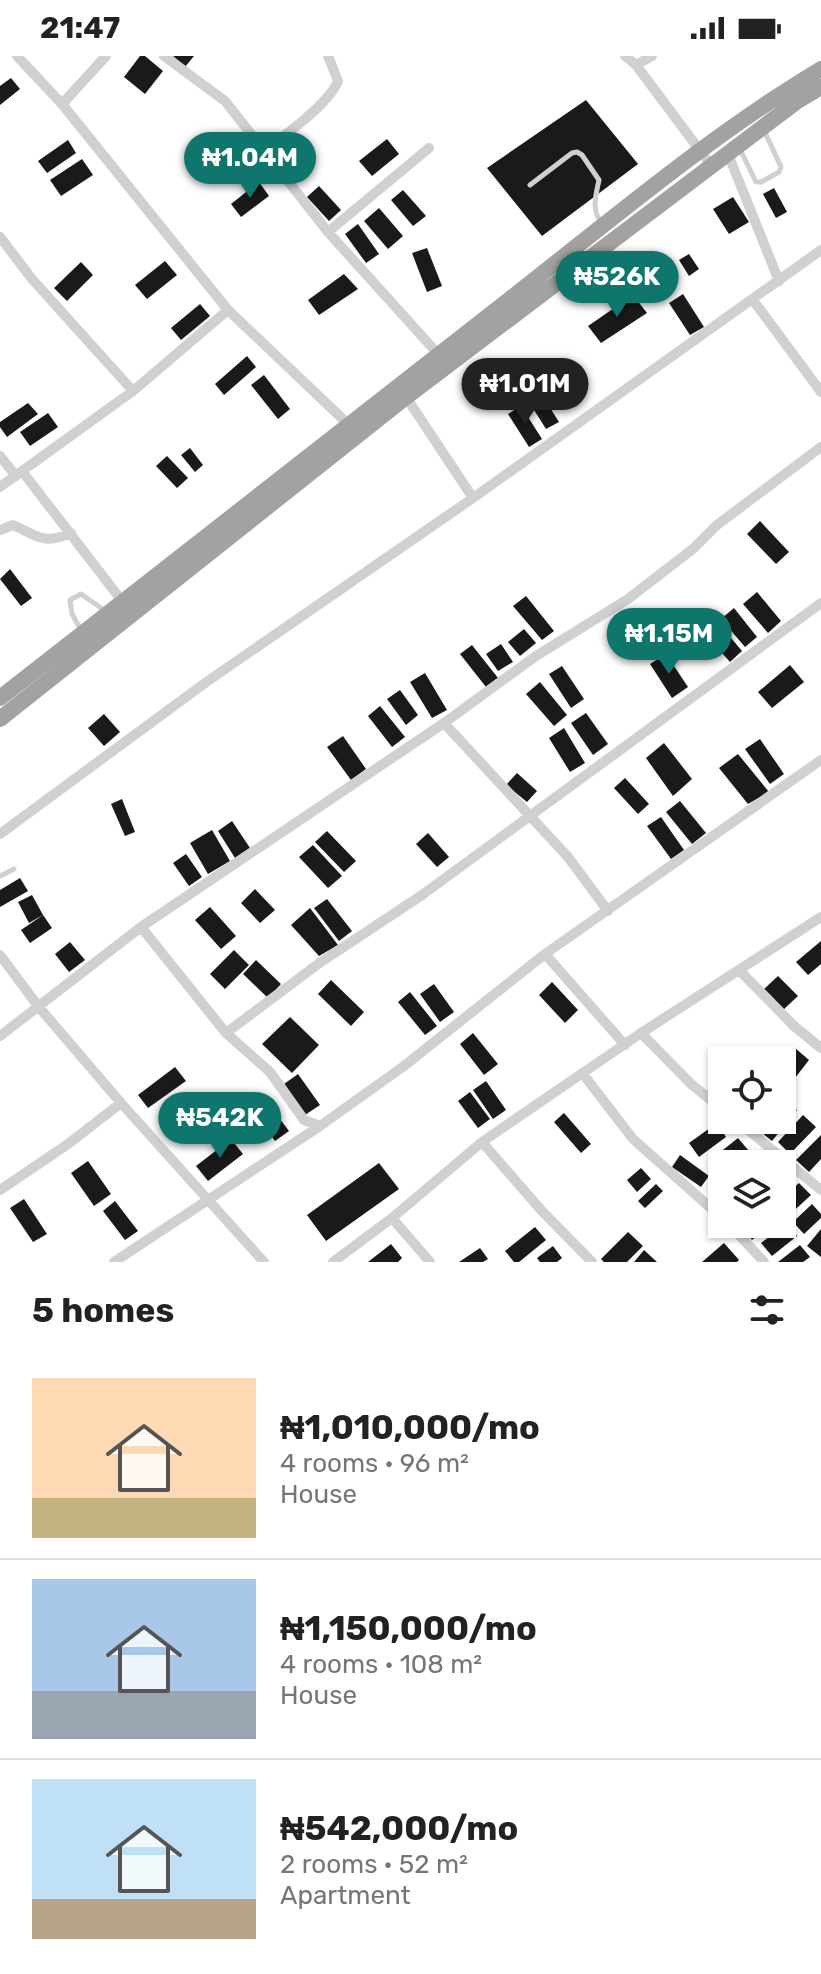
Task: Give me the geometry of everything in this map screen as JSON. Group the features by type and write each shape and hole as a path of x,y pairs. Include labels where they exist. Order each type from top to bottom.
{"highway":[{"path":"0,698 347,423 604,226 785,90 821,69"},
{"path":"0,719 406,397 821,87"}],"street":[{"path":"17,56 62,104 228,310 347,423"},
{"path":"62,104 106,56"},
{"path":"164,56 225,101 328,232 438,354"},
{"path":"229,176 299,123 335,89 337,75 328,56"},
{"path":"625,56 636,65 713,168"},
{"path":"636,65 652,56"},
{"path":"328,232 429,148"},
{"path":"733,150 779,281"},
{"path":"0,237 32,279 133,391"},
{"path":"0,834 205,683 473,498 821,250"},
{"path":"753,300 821,392"},
{"path":"0,487 133,391 228,310"},
{"path":"406,397 473,498"},
{"path":"0,1036 141,927 444,723 536,656 628,599 694,548 717,525 821,447"},
{"path":"0,456 71,533 122,601"},
{"path":"0,530 13,525 37,538 48,540 71,533"},
{"path":"226,1033 318,964 422,895 821,603"},
{"path":"444,723 585,878 608,911"},
{"path":"114,1262 320,1126 404,1066 545,954 821,760"},
{"path":"333,1262 392,1218 482,1142 641,1033 821,917"},
{"path":"141,927 226,1033 270,1072 304,1120 320,1126"},
{"path":"545,954 625,1045"},
{"path":"0,955 38,1006 121,1103 264,1262"},
{"path":"740,971 821,1048"},
{"path":"641,1033 708,1098"},
{"path":"583,1074 633,1139 708,1206"},
{"path":"0,1190 121,1103"},
{"path":"753,1134 821,1190"},
{"path":"482,1142 541,1210 592,1262"},
{"path":"392,1218 430,1262"},
{"path":"742,1238 764,1262"}],"lane":[{"path":"733,150 756,182 779,172 781,167 763,128"},
{"path":"530,185 577,152 597,174 595,215 604,226"},
{"path":"82,633 72,614 70,600 81,594 87,595 108,613"},
{"path":"0,876 14,869"}],"building":[{"path":"140,56 145,56 163,71 145,94 124,77"},
{"path":"173,56 194,56 185,67"},
{"path":"11,78 20,89 0,105 0,86"},
{"path":"586,100 638,164 542,236 487,168"},
{"path":"387,139 399,154 372,176 359,161"},
{"path":"68,140 76,153 47,173 38,161"},
{"path":"82,159 93,175 61,196 50,180"},
{"path":"259,182 269,196 241,217 231,204"},
{"path":"319,186 341,210 329,221 307,197"},
{"path":"774,188 787,212 776,218 763,194"},
{"path":"403,190 426,216 413,226 391,200"},
{"path":"733,197 749,222 729,234 713,209"},
{"path":"379,208 403,236 388,249 364,221"},
{"path":"358,224 379,254 366,263 345,234"},
{"path":"427,248 442,286 427,292 412,253"},
{"path":"689,254 699,269 689,276 679,260"},
{"path":"165,261 177,275 147,299 135,285"},
{"path":"81,262 93,275 67,301 54,288"},
{"path":"344,274 358,289 319,315 308,300"},
{"path":"683,294 704,327 690,335 669,303"},
{"path":"633,295 647,313 601,343 588,326"},
{"path":"200,304 210,316 181,340 171,328"},
{"path":"247,356 256,367 224,395 215,384"},
{"path":"264,375 290,409 278,419 251,385"},
{"path":"542,395 559,422 546,429 529,402"},
{"path":"28,403 38,414 7,437 0,422"},
{"path":"521,406 542,439 529,447 508,414"},
{"path":"48,413 58,427 30,446 20,432"},
{"path":"190,448 203,465 195,472 181,455"},
{"path":"167,456 188,478 177,488 156,466"},
{"path":"760,521 789,552 776,564 747,534"},
{"path":"10,569 32,598 21,606 0,579"},
{"path":"757,592 781,621 768,633 743,604"},
{"path":"526,596 554,631 542,640 513,606"},
{"path":"734,608 757,637 745,647 721,619"},
{"path":"639,612 654,637 641,645 626,620"},
{"path":"524,629 536,643 520,656 508,642"},
{"path":"726,632 742,651 730,662 713,643"},
{"path":"501,644 513,662 498,671 486,654"},
{"path":"472,645 498,678 486,687 460,654"},
{"path":"666,654 688,687 672,698 650,664"},
{"path":"790,665 804,682 772,708 758,692"},
{"path":"562,666 584,699 571,708 549,674"},
{"path":"425,673 447,710 432,718 410,682"},
{"path":"540,682 567,715 554,726 526,694"},
{"path":"400,690 418,715 406,725 387,699"},
{"path":"380,706 405,737 392,747 368,716"},
{"path":"586,713 608,744 593,755 571,723"},
{"path":"104,714 120,732 104,746 88,728"},
{"path":"564,728 585,763 570,772 549,738"},
{"path":"343,736 366,769 351,780 327,747"},
{"path":"760,739 784,774 770,784 745,749"},
{"path":"664,743 692,779 673,796 646,758"},
{"path":"738,754 769,792 748,804 719,768"},
{"path":"517,773 537,791 527,802 506,785"},
{"path":"625,778 649,804 638,814 614,788"},
{"path":"122,799 135,832 125,836 111,804"},
{"path":"680,801 706,833 692,844 666,812"},
{"path":"661,817 684,850 671,859 647,826"},
{"path":"232,821 250,848 235,858 218,831"},
{"path":"212,830 230,861 208,874 190,843"},
{"path":"327,831 356,861 344,872 315,842"},
{"path":"428,833 449,857 437,867 416,844"},
{"path":"313,845 342,876 328,888 299,857"},
{"path":"186,854 202,877 189,886 173,863"},
{"path":"20,878 28,891 0,907 0,890"},
{"path":"255,889 275,910 260,923 241,903"},
{"path":"32,895 43,915 29,923 18,902"},
{"path":"327,899 352,931 339,941 314,908"},
{"path":"210,907 236,936 221,949 195,920"},
{"path":"310,908 338,945 319,956 291,925"},
{"path":"43,915 52,928 30,943 21,930"},
{"path":"821,941 821,964 808,975 796,962"},
{"path":"70,942 85,960 69,972 55,954"},
{"path":"234,950 249,965 225,989 210,974"},
{"path":"256,960 281,984 268,998 243,974"},
{"path":"778,976 798,996 783,1010 763,990"},
{"path":"331,980 364,1012 351,1026 318,994"},
{"path":"552,982 578,1010 565,1023 539,995"},
{"path":"434,984 454,1012 440,1022 420,994"},
{"path":"410,992 437,1026 425,1035 398,1002"},
{"path":"290,1017 319,1045 292,1073 262,1044"},
{"path":"473,1033 498,1064 484,1075 460,1044"},
{"path":"796,1049 809,1060 796,1077"},
{"path":"175,1067 186,1081 148,1108 138,1095"},
{"path":"298,1074 320,1105 305,1115 284,1084"},
{"path":"486,1081 506,1110 493,1119 473,1090"},
{"path":"470,1092 490,1119 478,1128 458,1101"},
{"path":"264,1098 289,1131 275,1141 251,1107"},
{"path":"564,1113 591,1144 581,1153 554,1122"},
{"path":"803,1115 816,1127 794,1150 786,1150 778,1142 785,1134 796,1134 796,1123"},
{"path":"708,1129 708,1134 724,1134 726,1137 699,1157 689,1143"},
{"path":"763,1134 778,1134 772,1141"},
{"path":"821,1135 821,1159 809,1172 796,1160"},
{"path":"738,1138 748,1150 723,1150"},
{"path":"231,1139 243,1154 208,1181 196,1166"},
{"path":"680,1155 708,1177 701,1187 672,1167"},
{"path":"88,1161 111,1194 94,1206 71,1173"},
{"path":"379,1163 399,1189 326,1241 307,1215"},
{"path":"641,1168 651,1179 637,1192 627,1180"},
{"path":"799,1183 811,1195 796,1209 796,1186"},
{"path":"656,1184 663,1191 645,1208 638,1201"},
{"path":"24,1199 47,1234 33,1242 10,1208"},
{"path":"115,1201 138,1231 125,1240 103,1211"},
{"path":"812,1204 821,1214 821,1218 804,1234 796,1225 796,1219"},
{"path":"535,1227 546,1240 519,1262 514,1262 505,1251"},
{"path":"821,1229 821,1257 807,1246"},
{"path":"628,1232 643,1246 627,1262 604,1262 601,1259"},
{"path":"768,1238 794,1238 772,1256 761,1243"},
{"path":"724,1243 739,1260 737,1262 702,1262"},
{"path":"391,1244 402,1258 398,1262 368,1262"},
{"path":"800,1245 810,1257 803,1262 778,1262"},
{"path":"553,1246 562,1258 557,1262 540,1262 537,1258"},
{"path":"480,1248 488,1259 483,1262 459,1262"},
{"path":"644,1250 657,1262 634,1262"}]}
